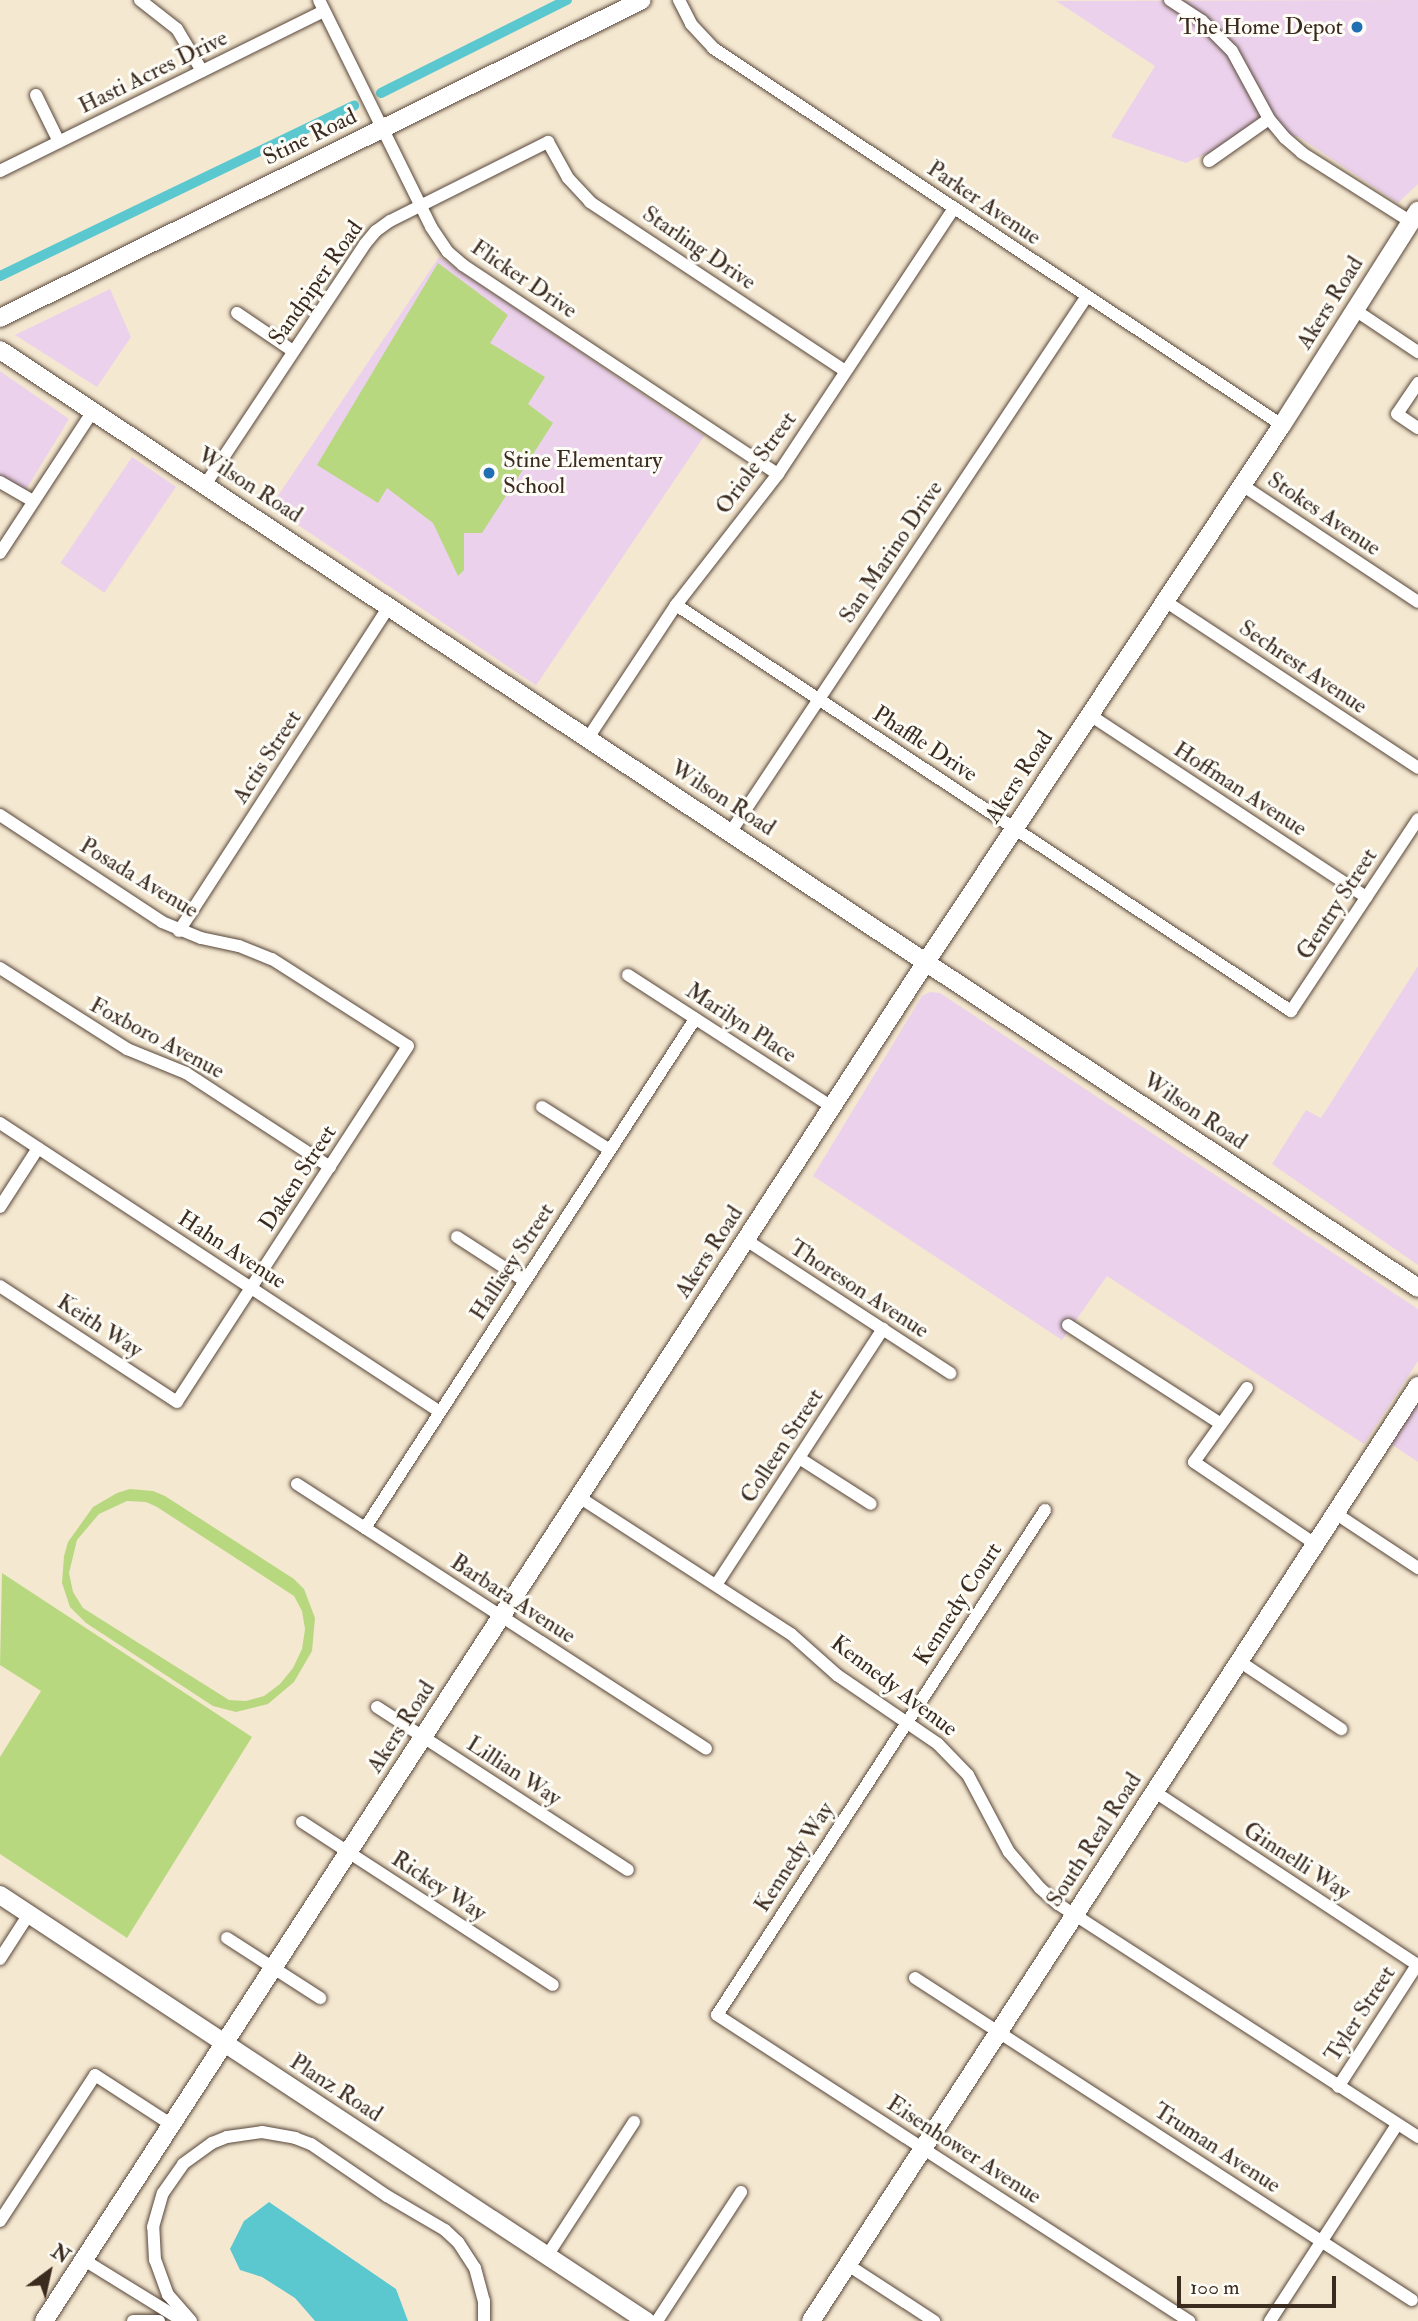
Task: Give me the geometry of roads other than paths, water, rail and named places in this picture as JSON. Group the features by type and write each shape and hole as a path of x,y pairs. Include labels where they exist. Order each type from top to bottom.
{"street":[{"path":"140,0 177,29 202,71"},
{"name":"Stine Road","path":"0,318 642,0"},
{"name":"Parker Avenue","path":"678,0 691,24 713,48 1282,425"},
{"path":"1170,0 1202,21 1233,51 1269,119 1302,153 1414,217"},
{"name":"Hasti Acres Drive","path":"0,171 202,71 322,5"},
{"name":"Flicker Drive","path":"322,5 437,237 463,265 778,474"},
{"path":"36,95 59,142"},
{"path":"1209,161 1269,119"},
{"name":"Sandpiper Road","path":"205,485 365,244 390,221 548,142"},
{"name":"Starling Drive","path":"548,142 568,178 590,202 845,371"},
{"name":"Oriole Street","path":"588,738 676,605 778,474 954,208"},
{"name":"Akers Road","path":"44,2321 926,962 1282,425 1414,217"},
{"name":"San Marino Drive","path":"730,833 1087,296"},
{"path":"1355,310 1418,352"},
{"path":"237,313 293,351"},
{"name":"Wilson Road","path":"0,350 1418,1288"},
{"path":"1418,383 1397,414 1418,428"},
{"path":"0,553 93,411"},
{"path":"0,481 33,501"},
{"name":"Stokes Avenue","path":"1242,485 1418,602"},
{"name":"Sechrest Avenue","path":"1166,601 1418,768"},
{"name":"Phaffle Drive","path":"676,605 1291,1011"},
{"name":"Actis Street","path":"179,931 389,607"},
{"name":"Hoffman Avenue","path":"1090,715 1366,897"},
{"name":"Posada Avenue","path":"0,815 179,931 239,946 272,959 408,1046"},
{"name":"Gentry Street","path":"1291,1011 1418,819"},
{"name":"Foxboro Avenue","path":"0,968 127,1049 186,1073 330,1167"},
{"name":"Marilyn Place","path":"628,975 832,1107"},
{"name":"Hallisey Street","path":"365,1528 695,1018"},
{"name":"Daken Street","path":"177,1402 408,1046"},
{"path":"542,1107 610,1150"},
{"name":"Hahn Avenue","path":"0,1123 440,1412"},
{"path":"0,1207 38,1148"},
{"path":"457,1237 525,1281"},
{"name":"Thoreson Avenue","path":"746,1240 950,1373"},
{"name":"Keith Way","path":"0,1286 177,1402"},
{"path":"1068,1325 1221,1424"},
{"name":"Colleen Street","path":"716,1585 883,1329"},
{"name":"South Real Road","path":"811,2321 1418,1386"},
{"path":"1247,1388 1194,1462 1315,1544"},
{"path":"799,1458 871,1504"},
{"name":"Barbara Avenue","path":"297,1484 706,1749"},
{"name":"Kennedy Avenue","path":"579,1497 792,1634 836,1675 907,1722 953,1758 979,1793 997,1831 1024,1871 1074,1916 1418,2137"},
{"name":"Kennedy Court","path":"907,1722 1045,1510"},
{"path":"1335,1513 1418,1568"},
{"path":"1239,1661 1341,1728"},
{"name":"Lillian Way","path":"377,1707 628,1870"},
{"name":"Kennedy Way","path":"717,2015 907,1722"},
{"name":"Ginnelli Way","path":"1155,1792 1417,1965"},
{"name":"Rickey Way","path":"302,1822 553,1985"},
{"name":"Planz Road","path":"0,1895 646,2321"},
{"path":"0,1959 29,1914"},
{"path":"227,1938 320,1998"},
{"name":"Tyler Street","path":"1338,2087 1417,1965"},
{"name":"Truman Avenue","path":"915,1978 1412,2300"},
{"name":"Eisenhower Avenue","path":"717,2015 1189,2321"},
{"path":"0,2221 95,2075 172,2125"},
{"path":"547,2256 634,2122"},
{"path":"1270,2321 1397,2125"},
{"path":"191,2321 173,2302 160,2278 153,2244 156,2210 172,2177 196,2153 227,2137 262,2132 295,2137 311,2144 379,2191 445,2230 458,2242 475,2268 484,2301 484,2321"},
{"path":"657,2321 741,2192"},
{"path":"84,2260 183,2321"},
{"path":"848,2265 934,2321"},
{"path":"133,2321 159,2321"}],"water":[{"path":"269,2202 396,2289 408,2321 315,2321 295,2298 262,2277 240,2270 230,2249 244,2221"}],"waterway":[{"path":"381,93 567,0"},
{"path":"0,276 354,106"}],"place":[{"name":"The Home Depot","path":"1357,27"},
{"name":"Stine Elementary School","path":"489,473"}]}
